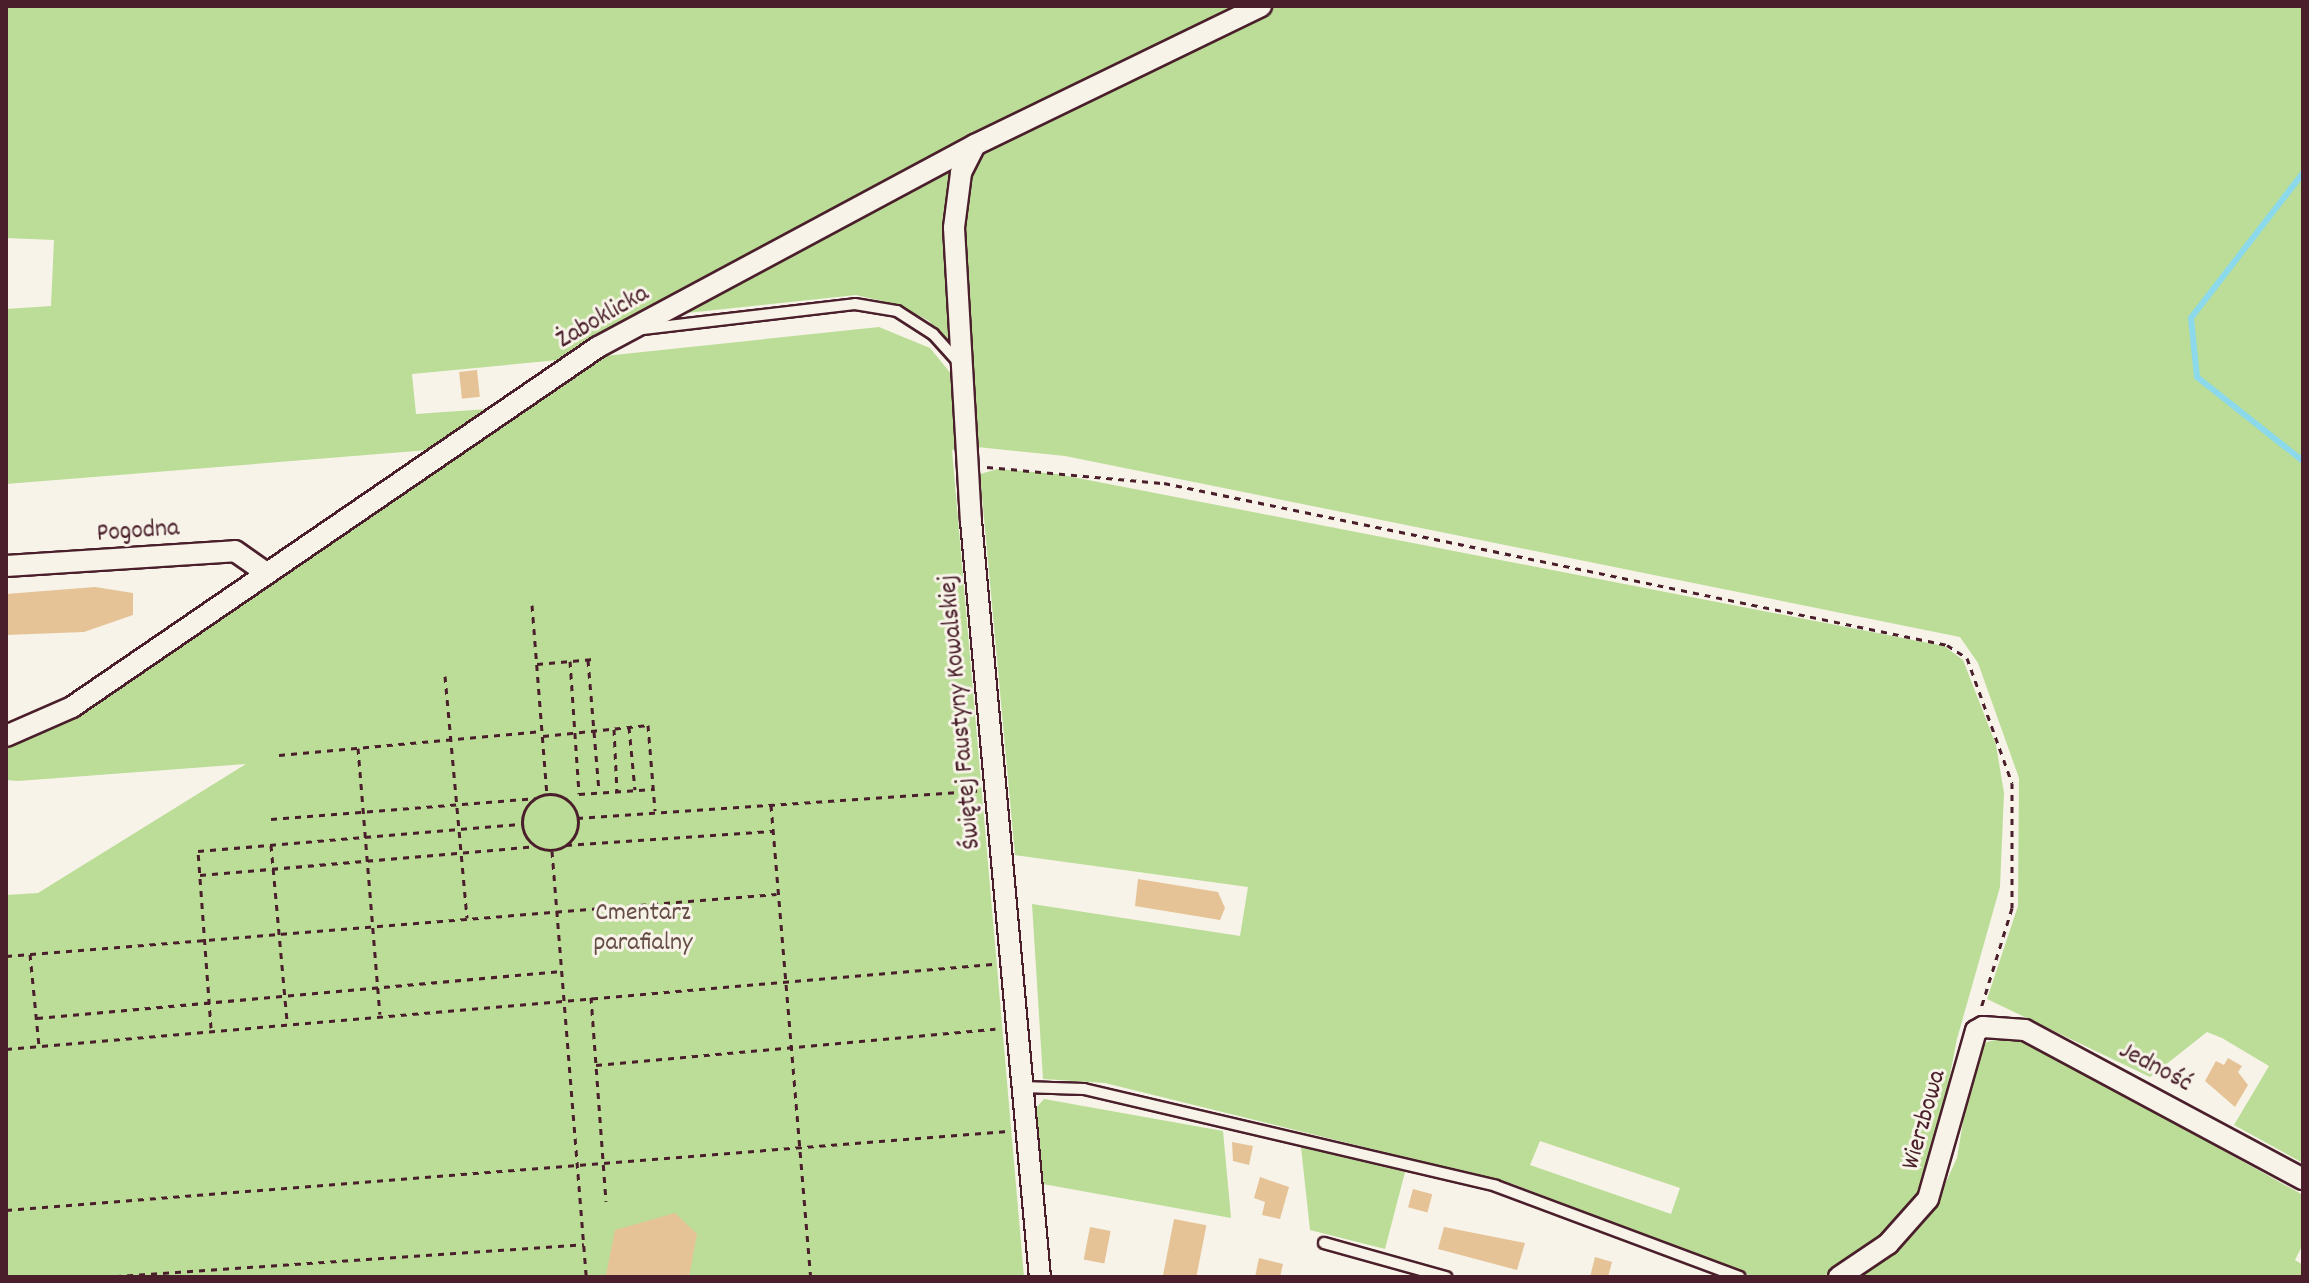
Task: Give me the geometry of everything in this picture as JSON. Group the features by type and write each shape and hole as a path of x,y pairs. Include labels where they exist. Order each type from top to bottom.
{"street":[{"name":"Żaboklicka","path":"6,736 72,707 598,347 975,145 1261,6"},
{"name":"Świętej Faustyny Kowalskiej","path":"975,145 961,173 954,228 969,468 1008,962 1040,1277"},
{"name":"Pogodna","path":"6,566 235,551 267,573"},
{"name":"Jedność","path":"1976,1031 2005,1025 2025,1030 2303,1179"},
{"name":"Wierzbowa","path":"1839,1277 1888,1244 1928,1199 1976,1031"}],"lane":[{"path":"633,330 855,304 897,311 933,334 963,367"},
{"path":"1019,1087 1084,1089 1496,1186 1740,1277"},
{"path":"1324,1243 1446,1277"}],"path":[{"path":"969,468 1019,466 1164,483 1947,645 1967,658 2012,783 2012,908 1976,1031"},
{"path":"532,605 547,794"},
{"path":"537,664 594,659"},
{"path":"588,660 599,793"},
{"path":"570,661 579,794 654,789"},
{"path":"445,676 467,918"},
{"path":"279,755 648,725 655,813"},
{"path":"629,727 635,790"},
{"path":"614,729 617,792"},
{"path":"358,748 380,1014"},
{"path":"577,818 995,790"},
{"path":"271,819 535,798 547,794 570,803 577,818 566,845"},
{"path":"522,824 535,798"},
{"path":"771,805 783,981 811,1277"},
{"path":"211,1028 198,851 522,824"},
{"path":"522,824 535,846"},
{"path":"200,875 535,846 552,851 566,845 773,831"},
{"path":"271,845 287,1022"},
{"path":"552,851 586,1277"},
{"path":"6,956 777,894"},
{"path":"30,954 39,1045"},
{"path":"6,1049 211,1028 1008,962"},
{"path":"37,1018 209,999 562,971"},
{"path":"591,997 606,1201"},
{"path":"596,1065 995,1029"},
{"path":"6,1210 603,1166 1023,1129"},
{"path":"103,1277 584,1244"}],"green space":[{"path":"6,6 1239,6 796,229 569,359 412,374 416,414 502,408 441,449 6,484 6,309 51,306 54,240 6,238"},
{"path":"1276,6 2303,6 2303,1163 2234,1125 2269,1066 2222,1038 2207,1032 2150,1077 1987,999 2018,906 2019,778 1978,663 1960,637 1065,456 977,447 957,230 969,167 985,148"},
{"path":"965,155 960,357 929,321 899,305 856,295 668,315"},
{"name":"Cmentarz parafialny","path":"879,327 930,348 957,381 963,448 952,450 1024,1277 6,1277 6,895 38,893 246,764 18,781 6,780 6,745 595,357"},
{"path":"998,469 1057,474 1944,646 1963,660 1996,745 2004,793 2000,887 1957,1039 1929,1181 1894,1230 1823,1277 1754,1277 1513,1184 1105,1083 1043,1079 1032,904 1240,936 1248,887 1015,855 980,474","holes":["1540,1141 1680,1188 1671,1214 1530,1165"]},
{"path":"2008,1037 2027,1041 2303,1195 2303,1244 2295,1260 2303,1265 2303,1277 1856,1277 1933,1210 1957,1158 1974,1056 1987,1042"},
{"path":"1044,1099 1223,1131 1231,1218 1043,1184 1036,1108"},
{"path":"1301,1147 1405,1172 1385,1249 1310,1230"}],"building":[{"path":"477,370 480,397 462,399 459,372"},
{"path":"95,587 133,593 133,615 84,632 6,635 6,594"},
{"path":"1138,879 1218,892 1225,908 1220,920 1135,906"},
{"path":"2228,1058 2242,1066 2238,1072 2248,1085 2235,1107 2205,1081 2216,1061 2224,1065"},
{"path":"1232,1142 1253,1146 1249,1165 1233,1161"},
{"path":"1260,1177 1289,1187 1280,1219 1262,1215 1265,1202 1254,1198"},
{"path":"1413,1189 1432,1194 1427,1213 1408,1207"},
{"path":"675,1213 697,1234 689,1277 606,1275 615,1230"},
{"path":"1174,1219 1206,1225 1196,1277 1163,1277"},
{"path":"1090,1227 1111,1231 1104,1263 1084,1259"},
{"path":"1444,1227 1525,1243 1517,1270 1438,1249"},
{"path":"1595,1257 1612,1262 1608,1277 1590,1277"},
{"path":"1259,1258 1283,1264 1280,1277 1255,1277"}],"waterway":[{"path":"2303,173 2191,318 2197,377 2303,461"}]}
